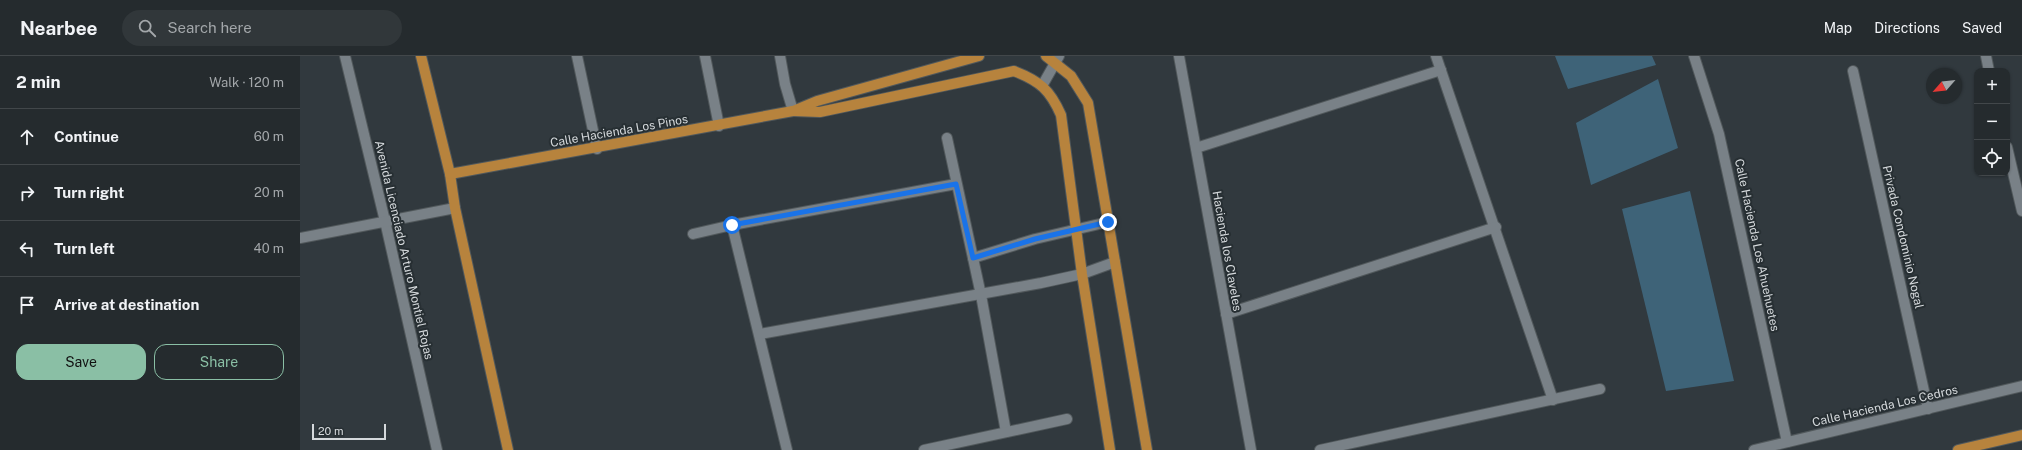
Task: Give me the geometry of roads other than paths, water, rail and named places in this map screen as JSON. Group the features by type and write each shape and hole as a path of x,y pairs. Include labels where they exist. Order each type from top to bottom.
{"main road":[{"path":"421,56 450,174 455,208 508,450"},
{"path":"793,111 817,101 979,56"},
{"path":"1046,56 1056,58 1071,76 1088,103 1147,450"},
{"path":"793,111 820,112 1014,71 1029,77 1042,86 1053,97 1061,115 1082,274 1110,450"},
{"name":"Calle Hacienda Los Pinos","path":"450,174 596,149 793,111"},
{"path":"1958,450 2022,435"}],"street":[{"name":"Avenida Licenciado Arturo Montiel Rojas","path":"345,56 438,450"},
{"path":"577,56 596,149"},
{"path":"705,56 719,126"},
{"path":"780,56 785,84 793,111"},
{"name":"Hacienda los Claveles","path":"1179,56 1251,450"},
{"path":"1436,56 1496,227 1553,400"},
{"name":"Calle Hacienda Los Ahuehuetes","path":"1694,56 1720,134 1787,442"},
{"path":"1986,56 1988,68"},
{"path":"1042,86 1056,58"},
{"path":"1196,148 1441,70"},
{"name":"Privada Condominio Nogal","path":"1853,71 1928,409"},
{"path":"947,138 981,295 1006,432"},
{"path":"2010,160 2022,211"},
{"path":"693,234 732,225 956,184"},
{"path":"300,238 455,208"},
{"path":"973,258 1035,239 1108,222"},
{"path":"732,225 760,334 787,450"},
{"path":"1226,314 1496,227"},
{"path":"760,334 981,295 1082,274 1115,262"},
{"name":"Calle Hacienda Los Cedros","path":"1754,450 2022,386"},
{"path":"1320,450 1600,389"},
{"path":"924,450 1067,418"}]}
